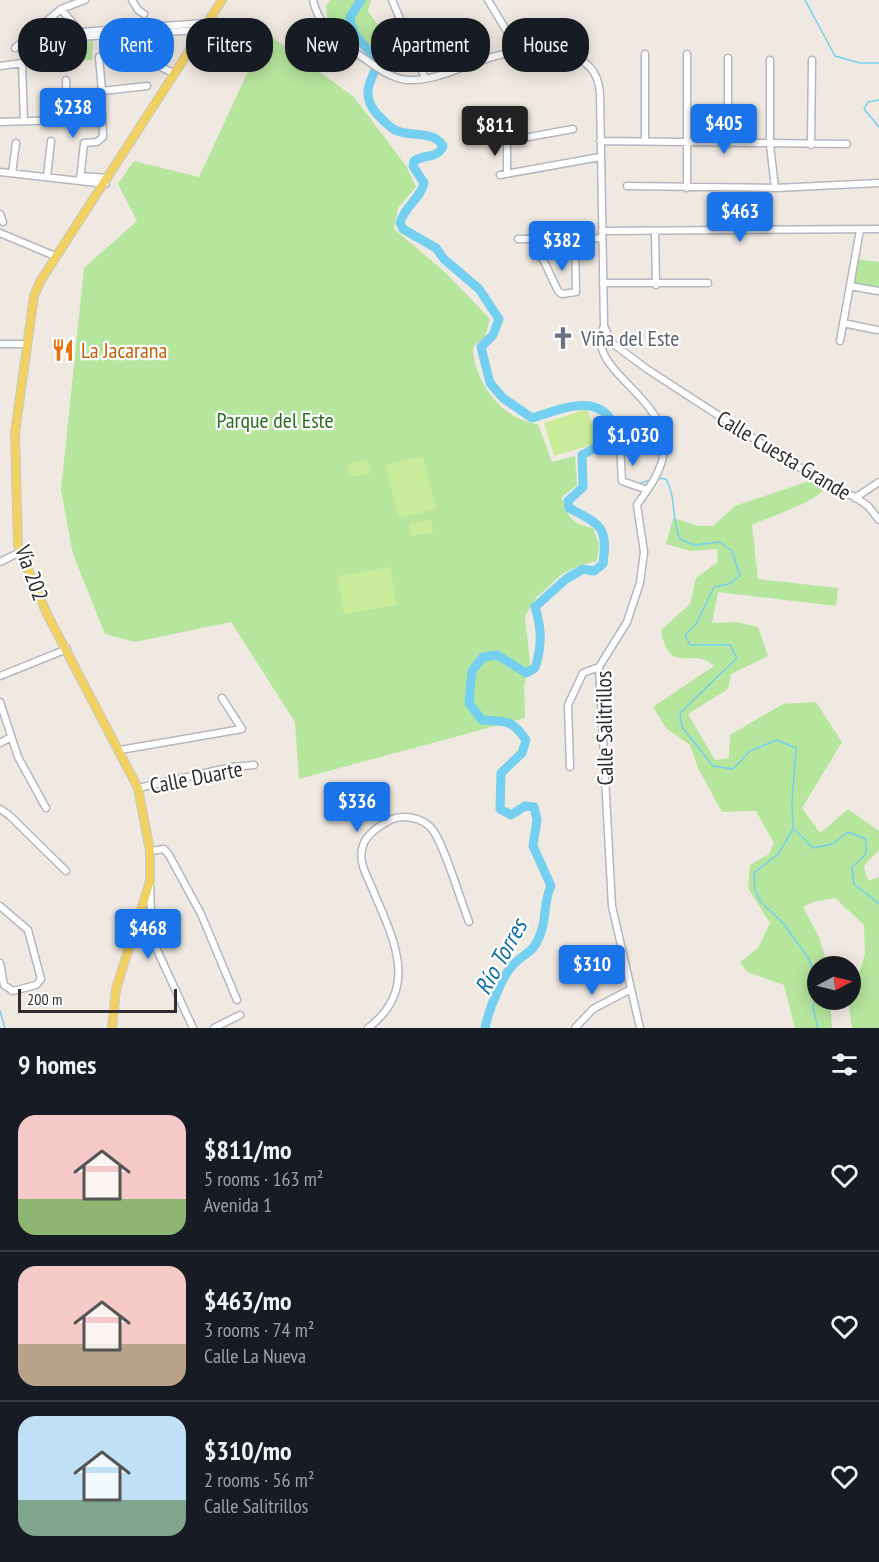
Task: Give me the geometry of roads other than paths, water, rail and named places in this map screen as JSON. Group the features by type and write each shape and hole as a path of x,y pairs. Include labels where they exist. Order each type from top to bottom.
{"main road":[{"name":"Vía 202","path":"209,18 222,0"},
{"name":"Vía 202","path":"112,1028 116,989 150,881 150,851 138,788 66,649 20,552 15,433 34,296 55,256 107,181 186,53"}],"street":[{"path":"15,48 61,9 85,0"},
{"path":"132,0 144,14"},
{"path":"313,0 319,18 327,29 385,72 405,80 425,78 502,55"},
{"path":"392,0 425,78"},
{"path":"488,0 502,24"},
{"path":"61,9 68,18"},
{"path":"147,86 102,91 99,57 135,54 173,73"},
{"path":"645,54 645,141"},
{"path":"687,54 687,188"},
{"path":"728,58 728,144"},
{"path":"770,60 770,145 775,188"},
{"path":"811,145 812,60"},
{"path":"0,66 18,64"},
{"name":"Calle Salitrillos","path":"589,65 597,77 600,141 604,326 600,336 608,363 652,408 663,449 656,475 636,509 644,552 635,603 627,622 599,667 612,906 640,1028"},
{"path":"22,72 24,121"},
{"path":"0,122 66,118 66,80"},
{"path":"80,178 84,143 97,142 103,137 102,112"},
{"path":"573,129 507,141 504,174 600,157"},
{"path":"46,177 51,141"},
{"path":"600,141 770,145 847,144"},
{"path":"12,173 16,143"},
{"path":"0,172 107,181"},
{"path":"627,186 775,188 879,183"},
{"path":"0,214 3,222"},
{"path":"518,239 575,238 655,231 879,229"},
{"path":"840,341 860,230"},
{"path":"655,231 656,285"},
{"path":"0,233 55,256"},
{"path":"533,238 558,291 562,294 576,292 575,238"},
{"path":"603,283 708,284"},
{"path":"850,286 878,291"},
{"path":"843,323 877,330"},
{"name":"Calle Cuesta Grande","path":"604,326 612,343 647,369 794,464 868,506 879,520"},
{"path":"0,344 27,344"},
{"path":"620,444 622,481 649,488"},
{"path":"855,498 879,482"},
{"path":"0,562 20,552"},
{"path":"0,676 66,649"},
{"path":"570,766 568,705 583,673 599,667"},
{"path":"120,750 242,729 222,698"},
{"path":"0,702 25,772 46,808"},
{"path":"0,743 11,737"},
{"name":"Calle Duarte","path":"138,788 232,767 254,765"},
{"path":"0,809 66,871"},
{"path":"368,1028 379,1020 394,996 399,967 393,940 363,867 362,849 375,829 393,819 404,817 424,823 432,829 469,922"},
{"path":"150,851 164,849 169,855 201,914 237,1000"},
{"path":"150,881 152,939 193,1028"},
{"path":"0,906 28,930 41,979 36,985 13,991 4,985 0,963"},
{"path":"575,1028 593,1009 631,990"},
{"path":"214,1028 240,1015"},
{"path":"379,1020 381,1028"}],"waterway":[{"name":"Río Torres","path":"361,0 350,17 357,37 379,62 368,89 372,107 383,121 395,130 433,137 443,146 438,153 414,161 413,166 424,183 400,223 403,229 436,248 444,259 479,289 499,319 493,335 481,347 490,383 503,398 532,418 568,407 591,406 601,410 610,418 616,430 612,439 582,455 583,487 568,501 569,508 600,528 604,542 603,564 594,571 583,569 566,579 535,607 540,638 535,668 526,673 497,655 483,657 472,671 469,703 482,720 513,725 526,740 522,753 501,773 500,809 511,815 525,806 534,807 537,820 533,846 551,886 542,929 537,941 504,977 492,1004 485,1028"},
{"path":"805,0 835,56 860,63 879,63"},
{"path":"879,100 868,102 864,109 879,127"},
{"path":"616,430 625,436 624,465"},
{"path":"658,478 666,479 669,487 680,539 694,545 720,542 732,551 740,576 729,584 714,587 696,624 685,635 690,645 730,645 737,658 680,713 682,727 713,766 733,769 750,751 777,740 796,748 792,802 793,829 779,853 754,873 755,890 760,901 783,923 807,956"},
{"path":"638,484 650,480"},
{"path":"795,830 813,848 832,844 848,832 866,839 866,854 852,867 854,884 879,904"},
{"path":"814,1010 818,1028"},
{"path":"0,1011 5,1028"}],"place":[{"name":"Viña del Este","path":"563,338"},
{"name":"La Jacarana","path":"63,350"}],"park label":[{"name":"Parque del Este","path":"275,420"}]}
